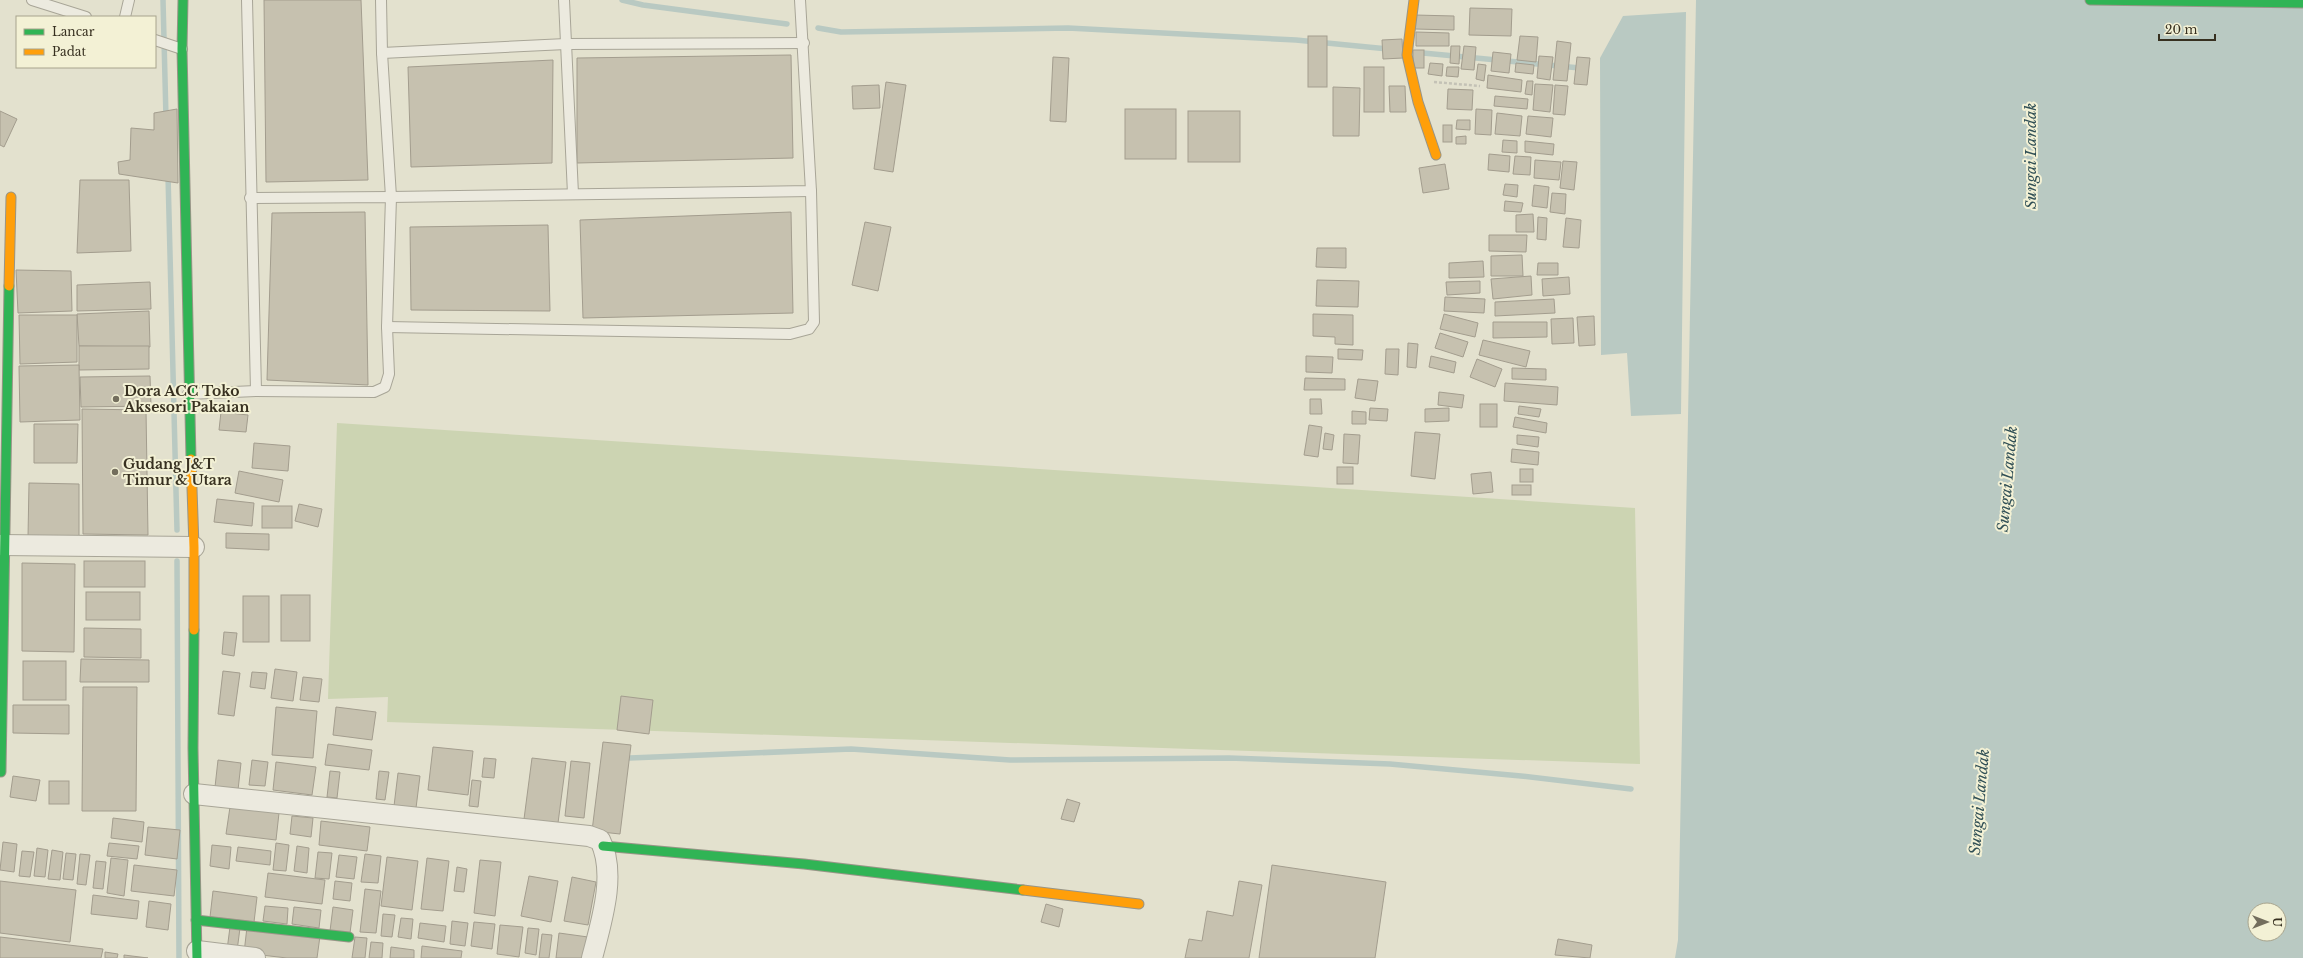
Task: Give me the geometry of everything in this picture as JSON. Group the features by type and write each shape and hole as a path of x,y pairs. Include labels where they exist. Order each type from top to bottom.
{"main road":[{"path":"183,0 182,49 188,394 194,546 194,794 197,954"},
{"path":"1414,0 1407,55 1418,102 1436,155"},
{"path":"2090,0 2303,3"},
{"path":"1,772 3,545 11,197"},
{"path":"603,846 712,854 887,873 1139,904"},
{"path":"196,920 349,937"}],"street":[{"path":"3,545 194,546"},
{"path":"194,794 589,836 600,840 603,846 607,869 604,908 592,958"},
{"path":"197,954 255,958"}],"lane":[{"path":"32,0 83,16"},
{"path":"125,16 129,0"},
{"path":"247,0 250,198 256,391"},
{"path":"188,394 256,391 374,392 386,387 389,374 387,327 391,198 382,53 381,0"},
{"path":"564,0 573,194"},
{"path":"387,327 790,334 809,329 814,322 811,191 804,43 800,0"},
{"path":"156,40 182,49"},
{"path":"382,53 566,44 804,43"},
{"path":"250,198 391,198 811,191"}],"path":[{"path":"1413,80 1480,86"}],"green space":[{"path":"337,423 1635,508 1640,764 387,722 388,697 328,699"}],"water":[{"name":"Sungai Landak","path":"1696,0 2303,0 2303,958 1675,958 1678,940"},
{"path":"1686,12 1681,414 1631,416 1627,353 1601,355 1600,58 1623,16"}],"building":[{"path":"264,0 361,0 368,180 266,182"},
{"path":"1470,8 1512,9 1511,36 1469,35"},
{"path":"1415,15 1454,16 1454,30 1415,29"},
{"path":"1416,32 1449,33 1449,46 1416,46"},
{"path":"1308,36 1327,36 1327,87 1308,87"},
{"path":"1520,36 1538,37 1536,62 1517,60"},
{"path":"1402,39 1403,58 1383,59 1382,40"},
{"path":"1557,41 1571,43 1567,81 1553,80"},
{"path":"1451,46 1460,46 1459,64 1450,63"},
{"path":"1464,46 1476,47 1474,70 1461,69"},
{"path":"1413,50 1424,50 1424,68 1413,68"},
{"path":"1493,52 1511,54 1509,73 1491,71"},
{"path":"791,55 793,158 577,163 577,58"},
{"path":"1539,56 1553,57 1550,80 1537,78"},
{"path":"1053,57 1069,58 1066,122 1050,121"},
{"path":"1577,57 1590,58 1587,85 1574,84"},
{"path":"553,60 552,163 411,167 408,67"},
{"path":"1430,63 1443,64 1442,76 1428,74"},
{"path":"1516,63 1534,65 1533,74 1515,72"},
{"path":"1478,64 1486,65 1484,81 1476,79"},
{"path":"1364,67 1384,67 1384,112 1364,112"},
{"path":"1447,67 1459,67 1458,77 1446,76"},
{"path":"1488,75 1522,80 1521,92 1487,88"},
{"path":"1527,81 1533,81 1532,95 1525,94"},
{"path":"886,82 906,85 893,172 874,169"},
{"path":"1535,84 1553,85 1550,112 1533,110"},
{"path":"879,85 880,108 853,109 852,86"},
{"path":"1555,85 1568,86 1565,115 1553,114"},
{"path":"1389,86 1405,86 1406,112 1390,112"},
{"path":"1333,87 1360,88 1359,136 1333,136"},
{"path":"1448,89 1473,90 1472,110 1447,109"},
{"path":"1495,96 1528,99 1527,109 1494,106"},
{"path":"177,109 178,183 119,174 118,162 130,160 131,128 154,130 154,113"},
{"path":"1125,109 1176,109 1176,159 1125,159"},
{"path":"1476,109 1492,110 1491,135 1475,134"},
{"path":"0,111 17,119 4,147 0,145"},
{"path":"1188,111 1240,111 1240,162 1188,162"},
{"path":"1497,113 1522,116 1520,136 1495,134"},
{"path":"1528,116 1553,118 1551,137 1526,134"},
{"path":"1457,120 1470,120 1470,130 1456,129"},
{"path":"1443,125 1452,125 1452,142 1443,142"},
{"path":"1466,136 1466,144 1456,144 1456,137"},
{"path":"1503,140 1517,141 1517,153 1502,152"},
{"path":"1525,141 1554,144 1553,155 1525,152"},
{"path":"1489,154 1510,156 1509,172 1488,170"},
{"path":"1515,156 1531,157 1530,175 1513,174"},
{"path":"1535,160 1561,162 1559,180 1534,178"},
{"path":"1563,161 1577,162 1574,190 1560,188"},
{"path":"1445,164 1449,189 1423,193 1419,168"},
{"path":"80,180 129,180 131,251 77,253"},
{"path":"1505,184 1518,185 1517,197 1503,195"},
{"path":"1534,185 1549,187 1547,208 1532,206"},
{"path":"1552,193 1566,194 1565,214 1550,212"},
{"path":"1505,201 1523,203 1521,212 1504,211"},
{"path":"365,212 368,385 267,380 272,213"},
{"path":"791,212 793,313 583,318 580,220"},
{"path":"1533,214 1534,232 1516,232 1516,215"},
{"path":"1538,217 1547,218 1546,240 1537,239"},
{"path":"1566,218 1581,220 1579,248 1563,247"},
{"path":"865,222 891,227 878,291 852,285"},
{"path":"548,225 550,311 411,310 410,227"},
{"path":"1489,235 1527,235 1526,252 1489,251"},
{"path":"1317,248 1346,248 1346,268 1316,267"},
{"path":"1522,255 1523,276 1491,276 1491,256"},
{"path":"1483,261 1484,277 1449,278 1449,263"},
{"path":"1538,263 1558,263 1558,275 1537,275"},
{"path":"16,270 71,271 72,311 18,313"},
{"path":"1531,276 1532,295 1493,299 1491,279"},
{"path":"1569,277 1570,294 1543,296 1542,279"},
{"path":"1317,280 1359,281 1358,307 1316,306"},
{"path":"1480,281 1480,293 1447,295 1446,282"},
{"path":"150,282 151,309 77,311 77,285"},
{"path":"1445,297 1485,299 1484,313 1444,311"},
{"path":"1554,299 1555,313 1495,316 1495,302"},
{"path":"149,311 150,347 79,346 77,314"},
{"path":"1313,314 1353,315 1353,345 1335,344 1335,337 1313,336"},
{"path":"1444,314 1478,323 1475,337 1440,329"},
{"path":"19,315 77,315 77,362 20,364"},
{"path":"1594,316 1595,345 1579,346 1577,317"},
{"path":"1573,318 1574,343 1552,344 1551,319"},
{"path":"1493,322 1547,322 1547,337 1493,338"},
{"path":"1440,333 1468,342 1463,357 1435,348"},
{"path":"1483,340 1530,351 1526,367 1479,355"},
{"path":"1408,343 1418,344 1416,368 1407,367"},
{"path":"79,346 149,346 149,369 79,370"},
{"path":"1338,349 1363,350 1362,360 1338,359"},
{"path":"1386,349 1399,349 1398,375 1385,374"},
{"path":"1306,356 1333,357 1332,373 1306,372"},
{"path":"1431,356 1456,362 1454,373 1429,367"},
{"path":"1477,359 1502,369 1495,387 1470,377"},
{"path":"79,365 80,420 20,422 19,366"},
{"path":"1512,368 1546,369 1546,380 1512,379"},
{"name":"Dora ACC Toko Aksesori Pakaian","path":"150,376 151,406 81,407 80,377"},
{"path":"1305,378 1345,379 1345,390 1304,390"},
{"path":"1358,379 1378,381 1375,401 1355,398"},
{"path":"1505,383 1558,387 1557,405 1504,401"},
{"path":"1439,392 1464,395 1462,408 1438,405"},
{"path":"1310,399 1321,399 1322,414 1310,414"},
{"path":"1480,404 1497,404 1497,427 1480,427"},
{"path":"1519,406 1541,409 1539,417 1518,414"},
{"path":"1370,408 1388,409 1387,421 1369,420"},
{"path":"1449,408 1449,421 1425,422 1425,409"},
{"name":"Gudang J&T Timur & Utara","path":"82,409 146,410 148,535 83,534"},
{"path":"1352,411 1366,412 1366,424 1352,424"},
{"path":"221,412 248,415 246,432 219,430"},
{"path":"1515,417 1547,423 1546,433 1513,427"},
{"path":"34,424 78,424 77,463 34,463"},
{"path":"1309,425 1322,427 1318,457 1304,455"},
{"path":"1415,432 1440,434 1435,479 1411,476"},
{"path":"1325,433 1334,435 1332,450 1323,449"},
{"path":"1344,434 1360,435 1358,464 1343,463"},
{"path":"1517,435 1539,437 1538,447 1517,444"},
{"path":"254,443 290,446 288,471 252,468"},
{"path":"1512,449 1539,452 1538,465 1511,462"},
{"path":"1337,467 1353,467 1353,484 1337,484"},
{"path":"1520,469 1533,469 1533,482 1520,482"},
{"path":"239,471 283,480 279,502 235,493"},
{"path":"1491,472 1493,492 1473,494 1471,474"},
{"path":"29,483 79,484 79,537 28,537"},
{"path":"1512,485 1531,485 1531,495 1512,495"},
{"path":"217,499 254,503 252,526 214,522"},
{"path":"299,504 322,509 318,527 295,521"},
{"path":"262,506 292,506 292,528 262,528"},
{"path":"226,533 269,534 269,550 226,548"},
{"path":"84,561 145,561 145,587 84,587"},
{"path":"22,563 75,564 74,652 22,651"},
{"path":"86,592 140,592 140,620 86,620"},
{"path":"281,595 310,595 310,641 281,641"},
{"path":"243,596 269,596 269,642 243,642"},
{"path":"84,628 141,629 141,658 84,657"},
{"path":"224,632 237,633 234,656 222,654"},
{"path":"81,659 149,660 149,682 80,682"},
{"path":"23,661 66,661 66,700 23,700"},
{"path":"275,669 297,672 293,701 271,698"},
{"path":"223,671 240,673 234,716 218,714"},
{"path":"252,672 267,673 265,689 250,687"},
{"path":"303,677 322,679 319,702 300,700"},
{"path":"83,687 137,687 136,811 82,811"},
{"path":"621,696 653,700 649,734 617,730"},
{"path":"13,705 69,705 69,734 13,733"},
{"path":"276,707 317,711 313,758 272,755"},
{"path":"336,707 376,712 372,740 333,735"},
{"path":"603,742 631,745 620,834 592,831"},
{"path":"328,744 372,750 369,770 325,765"},
{"path":"433,747 473,751 468,795 428,790"},
{"path":"484,758 496,759 494,778 482,777"},
{"path":"532,758 566,762 558,823 524,819"},
{"path":"218,760 241,763 238,790 215,787"},
{"path":"252,760 268,762 265,786 249,785"},
{"path":"571,761 590,763 584,818 565,816"},
{"path":"276,762 316,767 312,795 273,790"},
{"path":"330,771 340,772 337,798 327,797"},
{"path":"379,771 389,772 385,800 376,799"},
{"path":"398,773 420,776 416,808 394,806"},
{"path":"13,776 40,780 36,801 10,797"},
{"path":"472,780 481,781 478,807 469,806"},
{"path":"49,781 69,781 69,804 49,804"},
{"path":"1067,799 1080,803 1074,822 1061,819"},
{"path":"230,807 279,813 276,840 226,834"},
{"path":"292,816 313,818 311,837 290,834"},
{"path":"113,818 144,822 142,842 111,838"},
{"path":"321,821 370,827 367,851 319,845"},
{"path":"148,827 180,830 177,859 145,855"},
{"path":"3,842 17,844 14,872 0,870"},
{"path":"109,843 139,846 137,859 107,856"},
{"path":"276,843 289,845 286,871 273,870"},
{"path":"212,845 231,847 229,869 210,866"},
{"path":"297,846 309,848 307,873 294,871"},
{"path":"238,847 271,851 270,865 236,861"},
{"path":"37,848 48,850 45,877 34,876"},
{"path":"52,850 63,852 60,880 48,879"},
{"path":"22,851 34,852 30,877 19,876"},
{"path":"318,852 332,853 329,879 315,878"},
{"path":"66,853 76,854 73,880 63,879"},
{"path":"80,854 90,855 86,885 77,884"},
{"path":"365,854 381,856 378,883 361,882"},
{"path":"339,855 357,857 354,879 336,877"},
{"path":"387,857 418,861 412,910 381,906"},
{"path":"111,858 128,860 124,896 107,893"},
{"path":"427,858 449,861 443,911 421,909"},
{"path":"480,860 501,862 495,916 474,913"},
{"path":"96,861 106,862 103,889 93,888"},
{"path":"134,865 177,870 174,896 131,891"},
{"path":"1272,865 1386,882 1375,958 1259,958"},
{"path":"457,867 467,869 464,892 454,891"},
{"path":"268,873 325,880 322,904 265,897"},
{"path":"529,876 558,881 551,922 521,916"},
{"path":"572,877 596,882 588,925 564,921"},
{"path":"0,881 76,890 70,942 0,933"},
{"path":"335,881 352,883 350,901 333,899"},
{"path":"1239,881 1262,885 1249,958 1185,958 1189,939 1202,941 1207,911 1233,916"},
{"path":"365,889 381,891 376,933 360,932"},
{"path":"213,891 257,897 254,922 210,917"},
{"path":"93,895 139,901 137,919 91,914"},
{"path":"149,901 171,904 168,930 146,927"},
{"path":"1046,904 1063,909 1059,927 1041,922"},
{"path":"265,906 288,908 287,924 263,921"},
{"path":"294,907 321,910 319,928 292,924"},
{"path":"333,907 353,910 350,933 330,931"},
{"path":"383,914 395,915 392,937 381,936"},
{"path":"401,918 413,919 411,939 398,937"},
{"path":"452,921 468,923 465,946 450,944"},
{"path":"474,922 495,924 492,949 471,946"},
{"path":"420,923 446,926 444,942 418,938"},
{"path":"500,925 523,927 519,957 497,954"},
{"path":"230,927 240,928 237,951 227,950"},
{"path":"247,927 320,936 317,958 287,958 244,953"},
{"path":"528,928 539,929 536,955 525,953"},
{"path":"559,933 588,937 585,958 556,958"},
{"path":"542,934 552,935 549,958 539,958"},
{"path":"0,937 103,949 101,958 0,958"},
{"path":"355,937 367,938 365,958 352,958"},
{"path":"1558,939 1592,945 1590,958 1555,955"},
{"path":"371,942 383,943 382,958 369,958"},
{"path":"422,946 462,951 461,958 421,958"},
{"path":"391,947 414,950 414,958 390,958"},
{"path":"105,952 118,954 117,958 105,958"},
{"path":"124,955 148,958 124,958"}],"waterway":[{"path":"163,0 166,118"},
{"path":"622,0 643,5 787,24"},
{"path":"818,28 841,32 1068,28 1296,40 1388,49"},
{"path":"1423,53 1580,68"},
{"path":"168,175 177,530"},
{"path":"177,561 179,958"},
{"path":"630,758 851,749 1010,760 1229,758 1390,764 1521,776 1631,789"}],"traffic: fast":[{"path":"183,0 182,49 191,459"},
{"path":"2090,0 2303,3"},
{"path":"1,772 9,286"},
{"path":"194,630 193,748 197,958"},
{"path":"603,846 804,864 1023,890"},
{"path":"196,920 349,937"}],"traffic: slow":[{"path":"1414,0 1407,55 1418,102 1436,155"},
{"path":"9,286 11,197"},
{"path":"191,459 194,547 194,630"},
{"path":"1023,890 1139,904"}],"place":[{"name":"Dora ACC Toko Aksesori Pakaian","path":"116,399"},
{"name":"Gudang J&T Timur & Utara","path":"115,472"}]}
